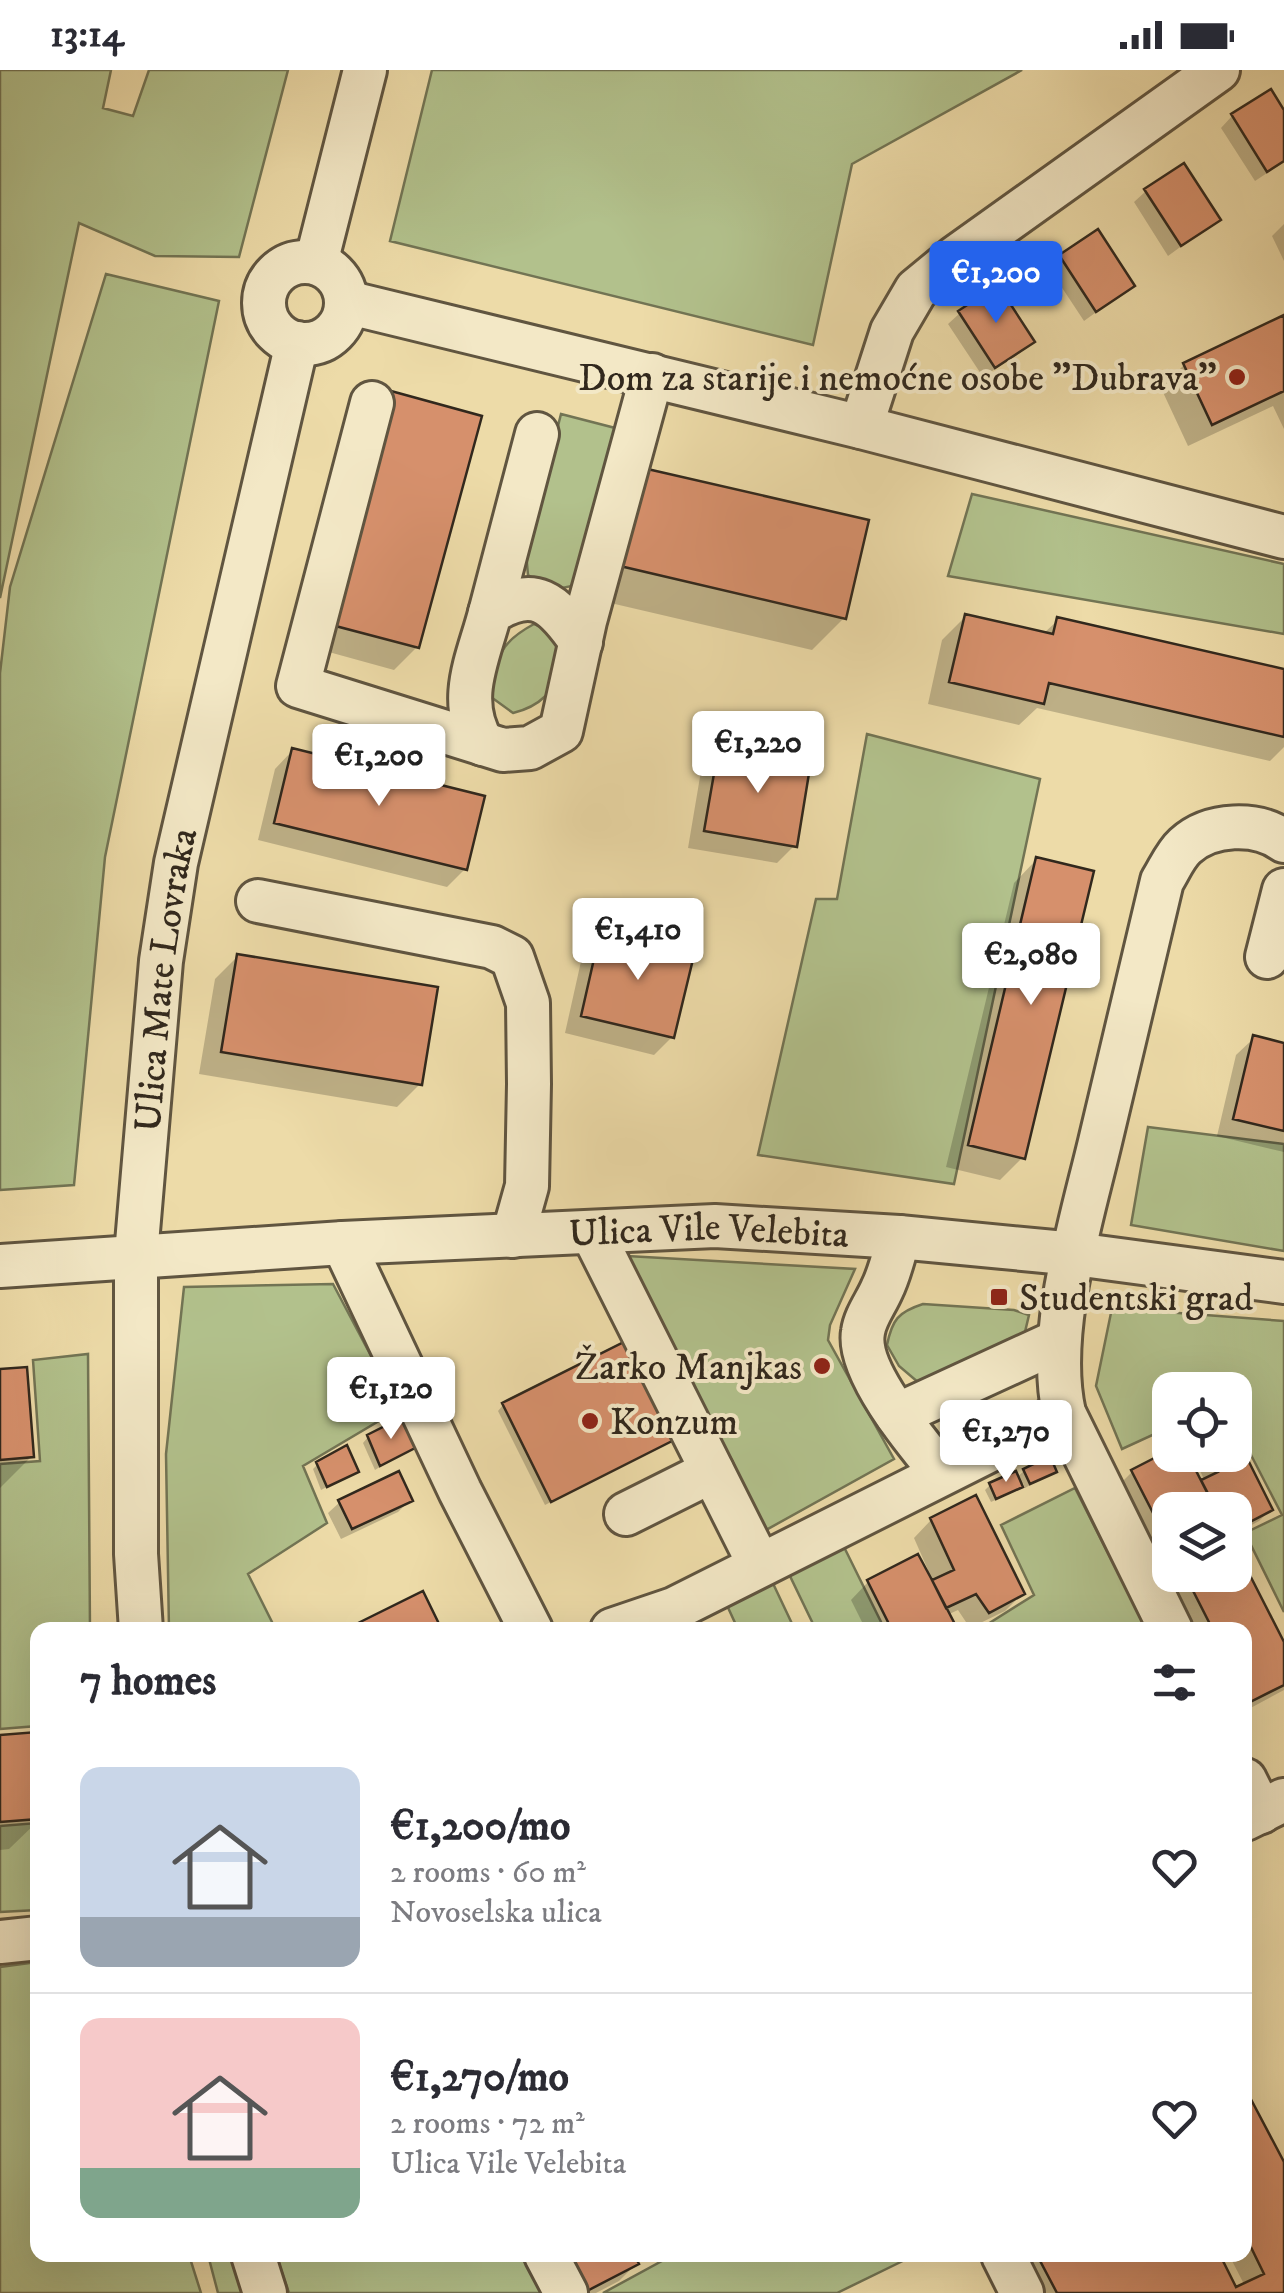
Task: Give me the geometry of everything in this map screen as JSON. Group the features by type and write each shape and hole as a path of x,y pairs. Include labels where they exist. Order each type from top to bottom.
{"street":[{"path":"316,263 365,70"},
{"path":"860,427 892,331 916,290 956,257 1218,70"},
{"path":"304,262 316,263 334,273 346,302 345,314 331,334 309,343 297,342 276,331 265,311 267,287 282,269 304,262"},
{"path":"346,302 860,427 1284,538"},
{"name":"Ulica Mate Lovraka","path":"140,1622 136,1554 136,1255 155,1015 176,863 297,342"},
{"path":"372,403 298,686 503,750 530,748 561,732 580,642 652,375"},
{"path":"483,744 471,725 468,696 536,434"},
{"path":"490,613 514,598 538,601 560,610 580,642"},
{"path":"1167,1622 1064,1413 1057,1382 1058,1341 1162,881 1183,848 1205,832 1244,827 1271,831 1284,841"},
{"path":"1267,956 1284,890"},
{"path":"258,901 492,946 512,957 528,1004 527,1186 513,1236"},
{"name":"Ulica Vile Velebita","path":"0,1266 343,1243 715,1226 899,1237 1075,1254 1284,1282"},
{"path":"593,1234 751,1548"},
{"path":"899,1237 884,1287 862,1335 869,1366 898,1415 942,1473"},
{"path":"343,1243 460,1491 527,1622"},
{"path":"898,1415 1058,1341"},
{"path":"636,1622 674,1609 1064,1413"},
{"path":"626,1514 712,1471"},
{"path":"0,1942 30,1939"},
{"path":"255,2262 265,2293"},
{"path":"550,2262 566,2293"},
{"path":"1006,2262 1022,2293"}],"green space":[{"path":"0,70 111,70 103,108 133,116 149,70 288,70 239,257 155,256 79,223 0,598"},
{"path":"432,70 1022,70 852,164 813,345 390,241"},
{"path":"106,274 219,301 105,857 74,1185 0,1190 0,673 10,587"},
{"path":"561,414 619,429 588,559 572,586 552,590 528,575 526,553"},
{"path":"972,494 1284,564 1284,634 948,576"},
{"path":"534,624 553,631 561,659 559,673 545,696 531,707 513,713 491,697 495,672 506,645"},
{"path":"867,734 1040,779 954,1184 758,1155 816,899 837,899"},
{"path":"1148,1127 1284,1144 1284,1251 1131,1225"},
{"path":"627,1256 855,1269 830,1325 828,1340 894,1459 757,1535"},
{"path":"333,1284 399,1409 303,1466 327,1523 248,1574 272,1622 169,1622 166,1454 184,1287"},
{"path":"923,1304 1014,1310 1029,1315 1024,1336 919,1383 899,1366 887,1345 898,1318"},
{"path":"1112,1308 1284,1321 1284,1612 1252,1547 1252,1530 1282,1515 1252,1457 1252,1372 1152,1372 1152,1435 1122,1449 1096,1386"},
{"path":"88,1354 90,1622 30,1622 30,1727 0,1729 0,1464 40,1461 33,1360"},
{"path":"1075,1488 1143,1622 991,1622 1034,1595 1001,1525"},
{"path":"844,1547 881,1622 812,1622 789,1574"},
{"path":"769,1575 791,1622 735,1622 725,1601"},
{"path":"30,1824 30,1910 0,1912 0,1826"},
{"path":"30,1963 30,2262 191,2262 201,2293 0,2293 0,1967"},
{"path":"210,2262 233,2262 242,2293 218,2293"},
{"path":"278,2262 527,2262 543,2293 289,2293"},
{"path":"660,2262 901,2262 837,2293 603,2293"}],"building":[{"path":"1271,89 1284,110 1284,161 1267,172 1231,114"},
{"path":"1184,163 1221,220 1181,246 1144,189"},
{"path":"1098,229 1135,286 1096,312 1059,255"},
{"path":"998,285 1035,342 995,368 958,311"},
{"name":"Dom za starije i nemoćne osobe \"Dubrava\"","path":"1284,315 1284,391 1212,425 1183,363"},
{"path":"391,391 482,416 419,648 328,624"},
{"path":"643,468 869,520 846,619 620,566"},
{"path":"965,614 1053,634 1057,617 1284,669 1284,737 1049,683 1044,704 949,682"},
{"path":"719,745 811,761 797,847 704,831"},
{"path":"292,748 485,796 467,870 274,823"},
{"path":"1036,857 1094,871 1025,1159 968,1145"},
{"path":"601,928 695,951 674,1038 581,1016"},
{"path":"237,954 438,987 422,1085 221,1052"},
{"path":"1253,1035 1284,1043 1284,1131 1233,1119"},
{"name":"Konzum","path":"628,1340 678,1438 551,1502 502,1403"},
{"path":"27,1367 34,1457 0,1460 0,1369"},
{"path":"401,1418 417,1447 380,1466 367,1435"},
{"path":"347,1445 359,1472 327,1487 316,1462"},
{"path":"1050,1456 1057,1472 1030,1484 1023,1469"},
{"path":"1152,1459 1152,1472 1197,1472 1207,1492 1152,1492 1152,1511 1131,1470"},
{"path":"1252,1468 1273,1510 1252,1521 1252,1492 1207,1492 1201,1480 1218,1472 1252,1472"},
{"path":"399,1471 413,1501 352,1529 338,1500"},
{"path":"1016,1471 1023,1487 996,1499 989,1483"},
{"path":"976,1495 1025,1594 989,1613 976,1594 946,1608 932,1580 954,1570 930,1518"},
{"path":"918,1554 954,1622 888,1622 867,1580"},
{"path":"1252,1579 1284,1642 1284,1685 1252,1701 1252,1622 1209,1622 1194,1592 1252,1592"},
{"path":"423,1591 438,1622 360,1622"},
{"path":"30,1733 30,1820 0,1822 0,1735"},
{"path":"1252,2101 1284,2162 1284,2293 1057,2293 1041,2262 1224,2262 1236,2287 1264,2274 1252,2249"},
{"path":"569,2262 639,2264 585,2292"}],"place":[{"name":"Dom za starije i nemoćne osobe \"Dubrava\"","path":"1237,377"},
{"name":"Studentski grad","path":"999,1297"},
{"name":"Žarko Manjkas","path":"822,1366"},
{"name":"Konzum","path":"590,1421"}]}
